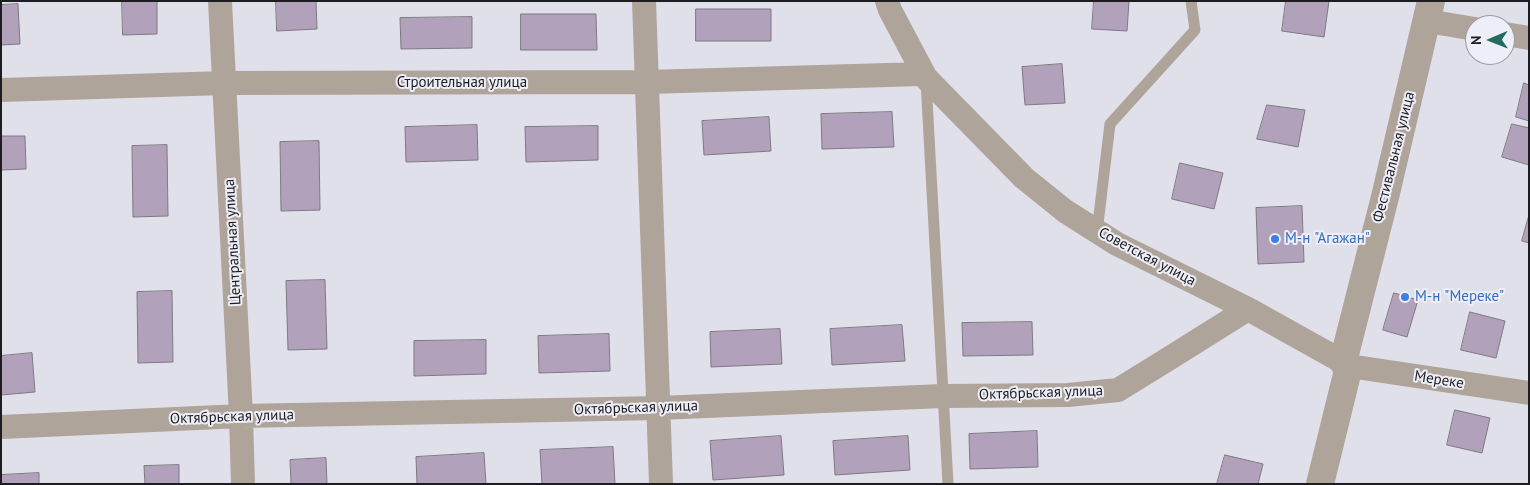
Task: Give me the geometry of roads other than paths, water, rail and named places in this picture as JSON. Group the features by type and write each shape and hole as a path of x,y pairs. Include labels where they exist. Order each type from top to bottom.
{"street":[{"name":"Центральная улица","path":"220,1 243,484"},
{"path":"644,1 661,484"},
{"name":"Советская улица","path":"887,1 924,76 1024,178 1065,211 1117,244 1248,309 1346,364"},
{"path":"1429,11 1465,25"},
{"name":"Фестивальная улица","path":"1320,484 1346,364 1429,11"},
{"path":"1515,36 1529,38"},
{"name":"Строительная улица","path":"1,90 225,83 647,82 924,76"},
{"name":"Октябрьская улица","path":"1,427 241,416 658,408 943,396 1068,395 1118,390 1248,309"},
{"name":"Мереке","path":"1346,364 1529,393"}],"lane":[{"path":"1097,232 1110,124 1195,30 1190,1"},
{"path":"924,76 948,484"}],"place":[{"name":"М-н \"Агажан\"","path":"1275,239"},
{"name":"М-н \"Мереке\"","path":"1405,297"}]}
